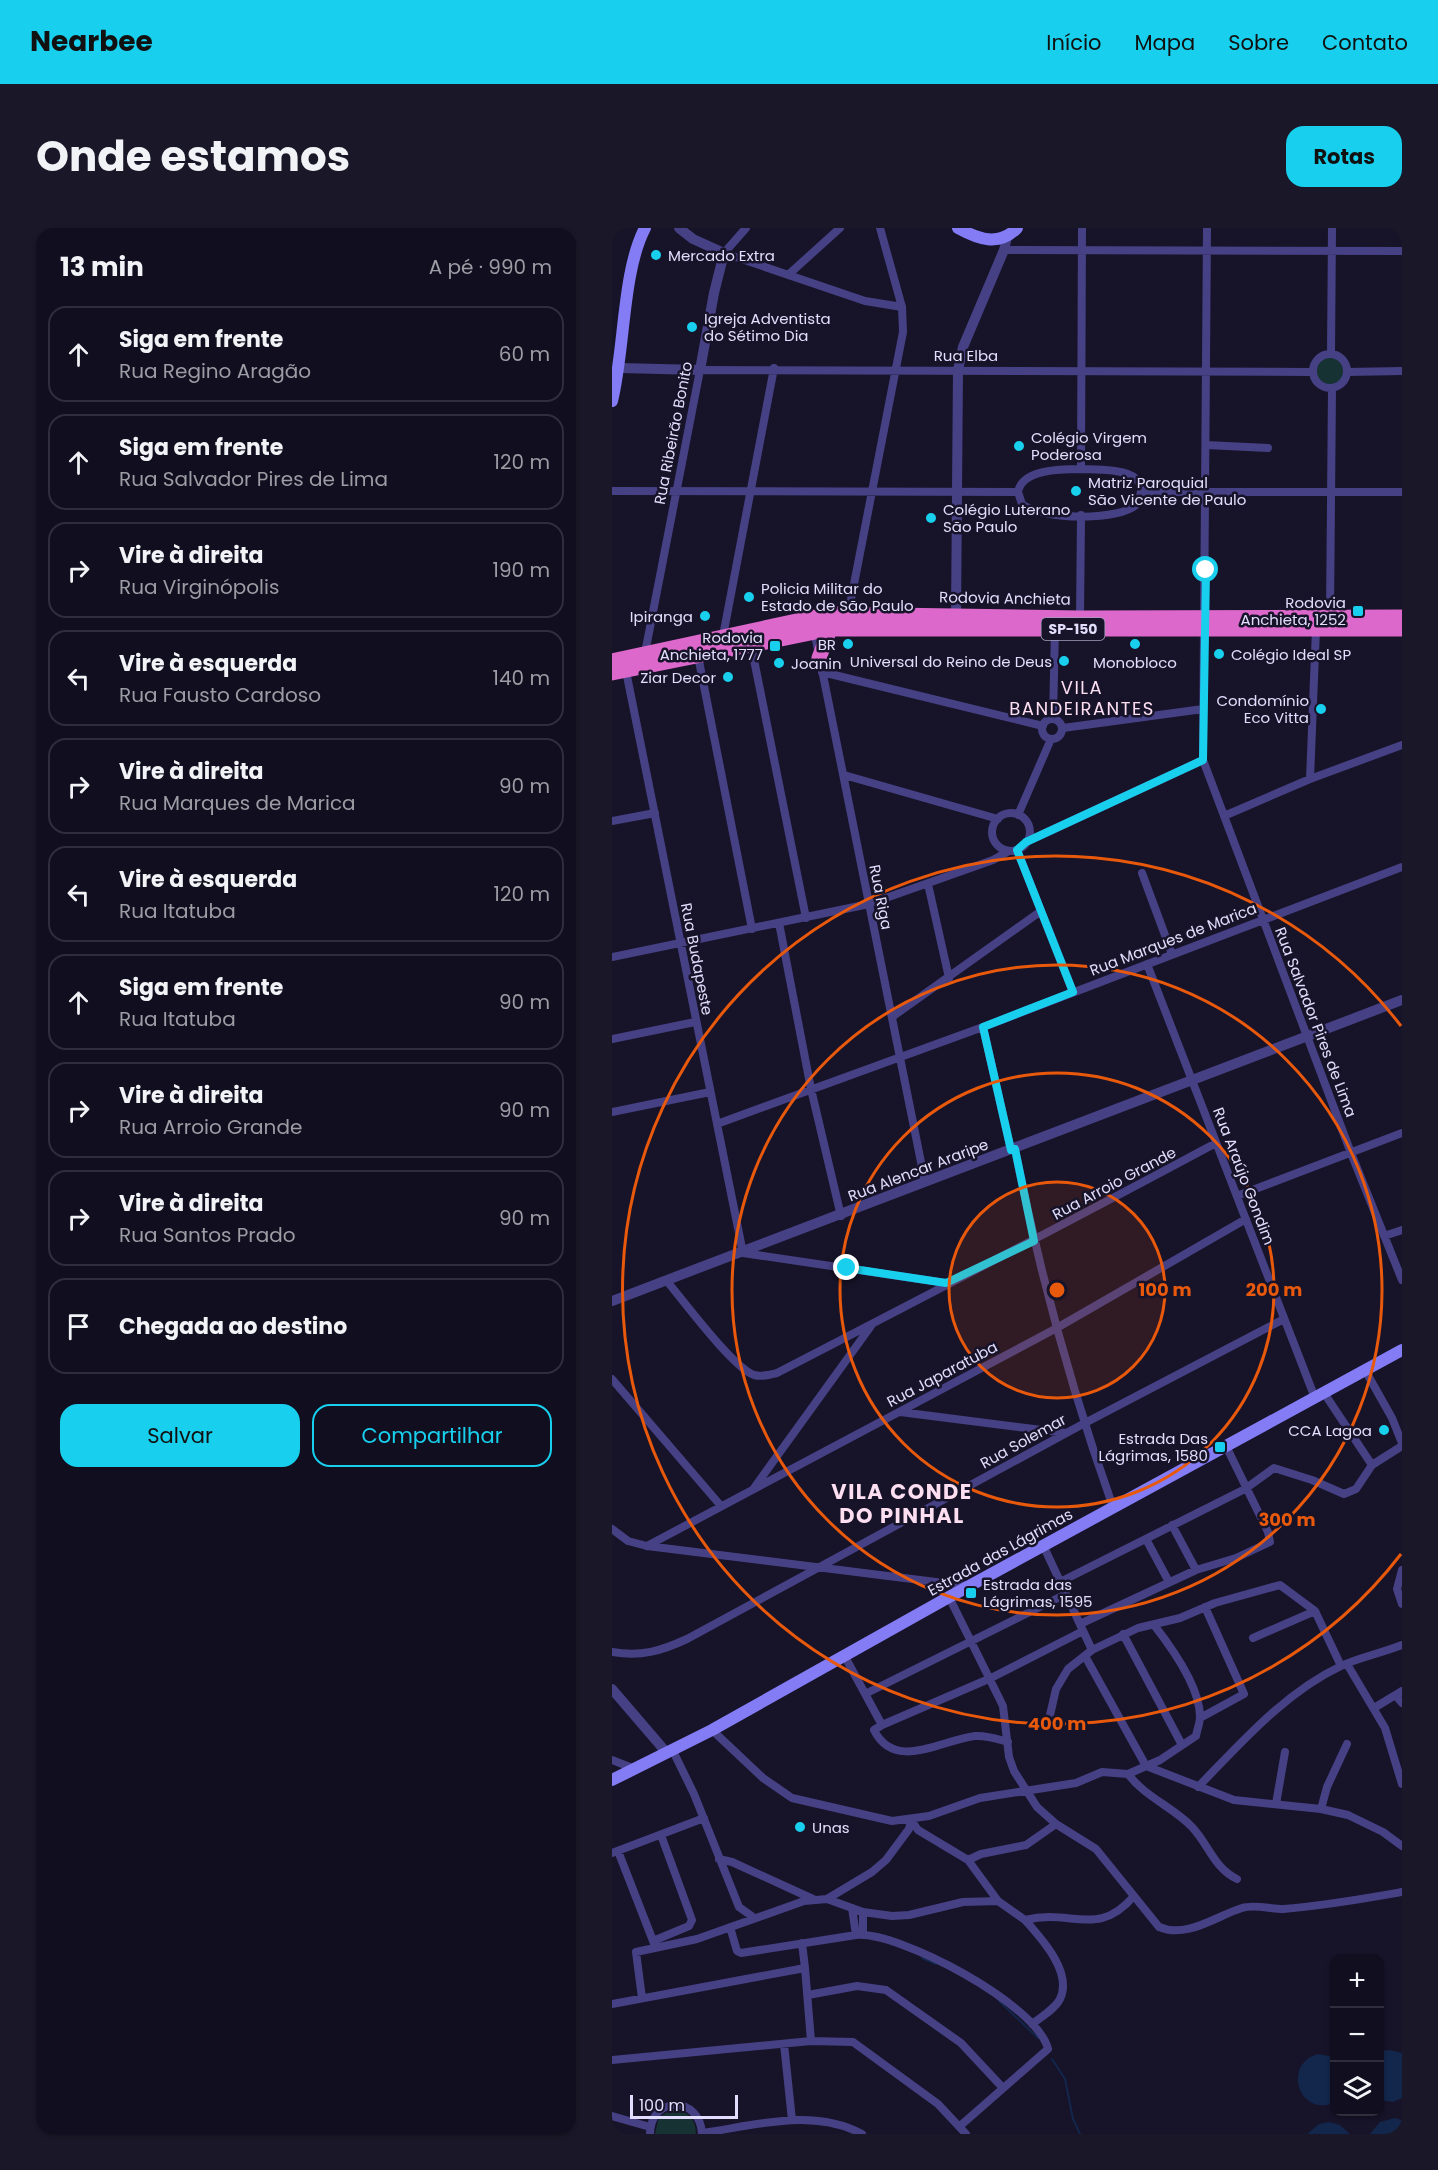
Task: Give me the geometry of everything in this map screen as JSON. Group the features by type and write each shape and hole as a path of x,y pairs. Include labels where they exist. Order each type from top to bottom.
{"highway":[{"name":"Rodovia Anchieta","path":"619,672 751,645 848,615 1080,618 1316,629 1402,629"},
{"name":"Rodovia Anchieta","path":"612,661 723,636 813,624 830,629 1055,628 1206,623 1330,615 1402,617"},
{"path":"820,665 830,629"}],"main road":[{"path":"612,400 614,384 620,368 635,254 645,228"},
{"path":"958,228 987,240 1017,228"},
{"path":"974,228 993,233 1008,232"},
{"name":"Estrada das Lágrimas","path":"612,1780 712,1730 968,1586 1402,1350"}],"street":[{"path":"679,228 693,239 724,253 865,301 902,307"},
{"name":"Rua Ribeirão Bonito","path":"645,653 714,293 724,253 746,228"},
{"path":"788,275 840,228"},
{"path":"848,615 903,332 902,307 880,228"},
{"path":"1081,469 1082,228"},
{"name":"Rua Salvador Pires de Lima","path":"1207,228 1206,623 1203,760 1351,1153 1402,1279"},
{"path":"1331,354 1332,228"},
{"path":"956,615 958,370 963,347 1004,250 1008,232"},
{"path":"1004,250 1402,251"},
{"path":"1331,354 1344,362 1347,372 1344,381 1332,388 1318,384 1312,372 1316,361 1331,354"},
{"name":"Rua Elba","path":"620,368 1312,372"},
{"path":"723,636 774,368"},
{"path":"1347,372 1402,371"},
{"path":"1330,615 1332,388"},
{"path":"1206,445 1268,447"},
{"path":"1081,469 1128,472 1138,481 1141,492 1138,502 1129,511 1081,515 1032,511 1022,504 1018,492 1021,484 1031,477 1054,471 1081,469"},
{"path":"612,491 1018,492"},
{"path":"1141,492 1402,492"},
{"path":"1080,618 1081,515"},
{"name":"Rua Riga","path":"813,624 925,1182"},
{"path":"1053,719 1055,628"},
{"path":"1310,779 1316,629"},
{"path":"751,645 806,918"},
{"path":"698,656 752,929"},
{"path":"820,665 1043,726"},
{"name":"Rua Budapeste","path":"619,672 655,813 743,1253"},
{"path":"1063,728 1203,709"},
{"path":"1043,726 1053,719"},
{"path":"1053,719 1063,728"},
{"path":"1043,726 1044,736 1051,740"},
{"path":"1018,815 1051,740 1060,736 1063,728"},
{"path":"1224,816 1310,779 1402,745"},
{"path":"612,957 869,904 928,884 1013,850 1203,760"},
{"path":"844,775 998,819"},
{"path":"612,821 655,813"},
{"path":"1013,850 1002,849 993,839 993,825 998,819 1007,814 1018,815 1027,824 1029,837 1026,842"},
{"path":"1013,850 1041,911 1073,992"},
{"name":"Rua Marques de Marica","path":"717,1124 983,1027 1402,867"},
{"path":"1142,873 1172,954"},
{"path":"928,884 949,978"},
{"path":"892,1017 1041,911"},
{"path":"779,923 811,1089 841,1216"},
{"name":"Rua Araújo Gondim","path":"1147,964 1284,1319 1320,1396 1371,1466"},
{"name":"Rua Alencar Araripe","path":"612,1301 841,1216 1402,1000"},
{"path":"612,1039 695,1022"},
{"path":"983,1027 1055,1329 1083,1424 1113,1507"},
{"path":"612,1112 710,1092"},
{"path":"1237,1196 1402,1133"},
{"name":"Rua Arroio Grande","path":"666,1280 732,1358 755,1375 777,1373 946,1283 1034,1241 1216,1143"},
{"name":"Rua Japaratuba","path":"647,1546 1055,1329 1246,1219"},
{"path":"1384,1236 1402,1230"},
{"path":"743,1253 946,1283"},
{"name":"Rua Solemar","path":"612,1652 642,1655 671,1646 820,1568 1083,1424 1284,1319"},
{"path":"752,1491 874,1323"},
{"path":"1060,1582 1245,1489 1274,1468 1344,1494 1356,1489 1371,1466 1401,1439 1392,1418 1365,1371"},
{"path":"612,1378 721,1506"},
{"path":"900,1412 1067,1433"},
{"path":"1008,1742 978,1736 919,1750 898,1750 880,1742 874,1730 991,1678 1169,1582 1196,1570 1236,1558 1270,1542 1268,1532 1226,1446"},
{"path":"1173,1525 1196,1570"},
{"path":"612,1529 628,1541 647,1546 968,1586"},
{"path":"1146,1539 1169,1582"},
{"path":"1043,1545 1082,1627 1089,1653 1146,1766 1234,1800 1321,1809 1354,1818 1383,1832 1402,1846"},
{"path":"1402,1570 1397,1589 1402,1604"},
{"path":"1050,1715 1056,1689 1068,1669 1089,1653 1123,1634 1280,1585 1315,1611 1344,1665 1374,1708 1389,1736 1393,1758 1402,1784"},
{"path":"865,1694 1066,1594"},
{"path":"949,1597 1003,1706 1014,1770 1026,1790 1037,1807 1056,1824 1096,1849 1154,1922 1168,1930 1180,1929 1208,1924 1243,1907 1280,1909 1402,1892"},
{"path":"1200,1718 1244,1694 1205,1607"},
{"path":"1252,1638 1315,1611"},
{"path":"712,1730 763,1778 792,1798 873,1817 911,1821 980,1798 1076,1783 1102,1772 1128,1774 1196,1736 1200,1718 1196,1699 1175,1652 1154,1625"},
{"path":"1123,1634 1182,1745"},
{"path":"1198,1787 1285,1702 1344,1665 1402,1645"},
{"path":"844,1655 882,1725"},
{"path":"612,1689 669,1750 704,1818 739,1907 753,1917"},
{"path":"1374,1708 1399,1693 1402,1703"},
{"path":"1321,1809 1327,1787 1347,1744"},
{"path":"1276,1804 1285,1752"},
{"path":"612,1760 635,1769"},
{"path":"1128,1774 1136,1785 1185,1820 1201,1837 1222,1872 1237,1879"},
{"path":"654,1944 615,1852 704,1818"},
{"path":"911,1821 918,1830 968,1860 998,1901 1025,1920 1054,1959 1062,1982 1059,2001 1032,2024"},
{"path":"826,1899 857,1882 886,1860 909,1829 911,1821"},
{"path":"968,1860 981,1854 1026,1845 1056,1824"},
{"path":"642,1998 635,1954 689,1926 692,1920 661,1835"},
{"path":"719,1859 732,1862 813,1899"},
{"path":"1025,1920 1050,1916 1102,1919 1117,1913 1134,1896"},
{"path":"654,1944 697,1938 753,1917 813,1899 826,1899 862,1912 901,1916 947,1905 998,1901"},
{"path":"852,1908 860,1935"},
{"path":"860,1935 862,1912"},
{"path":"730,1927 739,1953 860,1935 889,1939 964,1974 998,1994 1032,2024 1048,2049 960,2126"},
{"path":"802,1943 811,2041"},
{"path":"612,2004 805,1968"},
{"path":"808,1995 857,1986 886,1990 960,2043 1003,2088"},
{"path":"612,2060 843,2040 863,2046 938,2104 966,2134"},
{"path":"784,2044 792,2120"},
{"path":"612,2116 650,2130 658,2111 666,2107 683,2106 697,2116 702,2134 792,2120 824,2121 862,2134"}],"green space":[{"path":"1330,357 1340,361 1344,371 1340,381 1330,385 1320,381 1316,371 1320,361"},
{"path":"671,2110 686,2113 694,2123 696,2134 655,2134 659,2117"}],"water":[{"path":"1384,2051 1402,2053 1402,2098 1393,2102 1384,2101"},
{"path":"1318,2054 1330,2056 1330,2104 1312,2103 1299,2088 1300,2068 1307,2060"},
{"path":"1395,2118 1402,2120 1402,2134 1370,2134 1380,2122"},
{"path":"1329,2122 1340,2125 1350,2134 1307,2134 1319,2124"}],"waterway":[{"path":"922,1958 936,1964"},
{"path":"999,2001 1038,2038"},
{"path":"1052,2059 1065,2079 1073,2119 1080,2134"}],"place":[{"name":"Mercado Extra","path":"656,255"},
{"name":"Igreja Adventista do Sétimo Dia","path":"692,327"},
{"name":"Colégio Virgem Poderosa","path":"1019,446"},
{"name":"Matriz Paroquial São Vicente de Paulo","path":"1076,491"},
{"name":"Colégio Luterano São Paulo","path":"931,518"},
{"name":"Policia Militar do Estado de São Paulo","path":"749,597"},
{"name":"Rodovia Anchieta, 1252","path":"1358,611"},
{"name":"Ipiranga","path":"705,616"},
{"name":"BR","path":"848,644"},
{"name":"Monobloco","path":"1135,644"},
{"name":"Rodovia Anchieta, 1777","path":"775,646"},
{"name":"Colégio Ideal SP","path":"1219,654"},
{"name":"Universal do Reino de Deus","path":"1064,661"},
{"name":"Joanin","path":"779,663"},
{"name":"Ziar Decor","path":"728,677"},
{"name":"Condomínio Eco Vitta","path":"1321,709"},
{"name":"CCA Lagoa","path":"1384,1430"},
{"name":"Estrada Das Lágrimas, 1580","path":"1220,1447"},
{"name":"Estrada das Lágrimas, 1595","path":"971,1593"},
{"name":"Unas","path":"800,1827"}],"district":[{"name":"VILA BANDEIRANTES","path":"1082,697"},
{"name":"VILA CONDE DO PINHAL","path":"902,1503"}],"route":[{"path":"847,1268 946,1283 1034,1241 1015,1149 1011,1150 983,1027 1073,992 1017,850 1026,842 1203,760 1206,570"}]}
